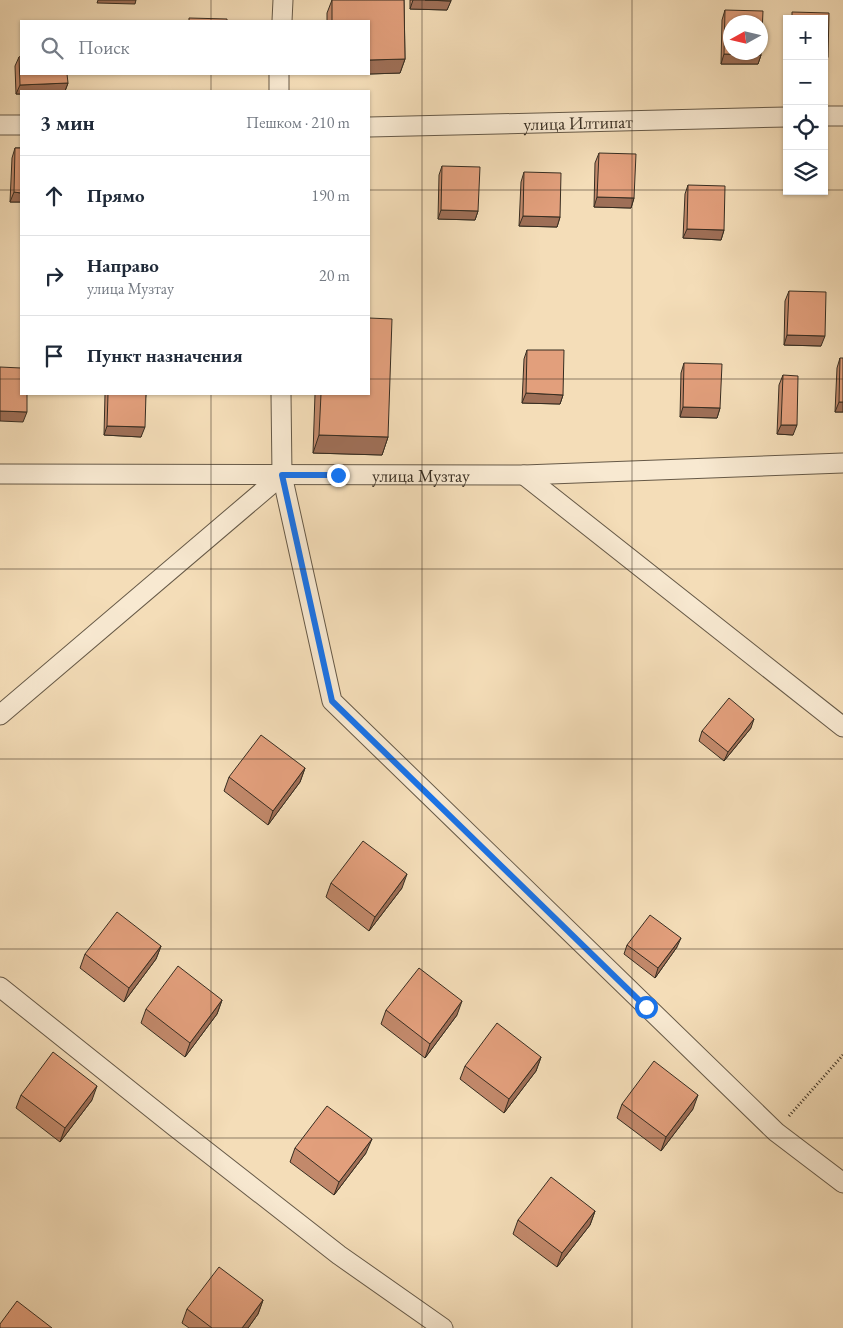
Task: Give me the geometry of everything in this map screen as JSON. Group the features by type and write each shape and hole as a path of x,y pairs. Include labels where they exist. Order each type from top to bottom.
{"street":[{"path":"282,20 283,0"},
{"path":"279,90 280,75"},
{"path":"828,116 843,116"},
{"name":"улица Илтипат","path":"370,128 783,117"},
{"path":"0,125 20,125"},
{"path":"281,395 282,475 332,701 775,1132 843,1183"},
{"name":"улица Музтау","path":"0,474 524,475 843,463"},
{"path":"0,715 282,475"},
{"path":"524,475 843,727"},
{"path":"0,987 339,1255 442,1328"}],"path":[{"path":"775,1132 843,1055"}],"building":[{"path":"332,0 404,0 405,59 370,60 370,20 332,20"},
{"path":"725,10 763,11 763,15 725,15"},
{"path":"792,12 829,13 828,57 828,15 792,15"},
{"path":"189,18 227,19 227,20 189,20"},
{"path":"19,57 20,75 67,75 68,83 20,85"},
{"path":"15,148 20,148 20,193 14,192"},
{"path":"599,153 636,154 634,198 597,197"},
{"path":"442,166 480,167 478,211 441,210"},
{"path":"524,172 561,173 560,217 523,216"},
{"path":"688,185 725,186 724,230 687,229"},
{"path":"789,291 826,292 825,336 787,335"},
{"path":"370,318 392,319 388,437 319,435 321,395 370,395"},
{"path":"527,350 564,350 563,395 526,393"},
{"path":"840,358 843,358 843,402 839,402"},
{"path":"684,363 722,364 720,408 683,407"},
{"path":"0,367 20,368 20,395 27,395 27,412 0,411"},
{"path":"783,375 798,376 797,425 781,425"},
{"path":"108,395 146,395 145,427 107,426"},
{"path":"729,698 754,719 728,752 702,731"},
{"path":"261,735 305,768 273,811 229,777"},
{"path":"363,841 407,874 375,917 331,883"},
{"path":"117,912 161,946 129,988 85,954"},
{"path":"650,915 681,938 658,968 627,945"},
{"path":"178,966 222,1000 190,1043 146,1009"},
{"path":"419,968 462,1001 430,1044 386,1010"},
{"path":"497,1023 541,1057 509,1099 465,1066"},
{"path":"53,1052 97,1086 65,1128 21,1095"},
{"path":"654,1061 698,1095 666,1137 622,1104"},
{"path":"327,1106 372,1139 339,1182 295,1148"},
{"path":"551,1177 595,1211 562,1253 518,1220"},
{"path":"219,1267 263,1300 242,1328 212,1328 187,1309"},
{"path":"17,1301 52,1328 0,1328 0,1324"}],"route":[{"path":"338,475 282,475 332,701 646,1007"}]}
